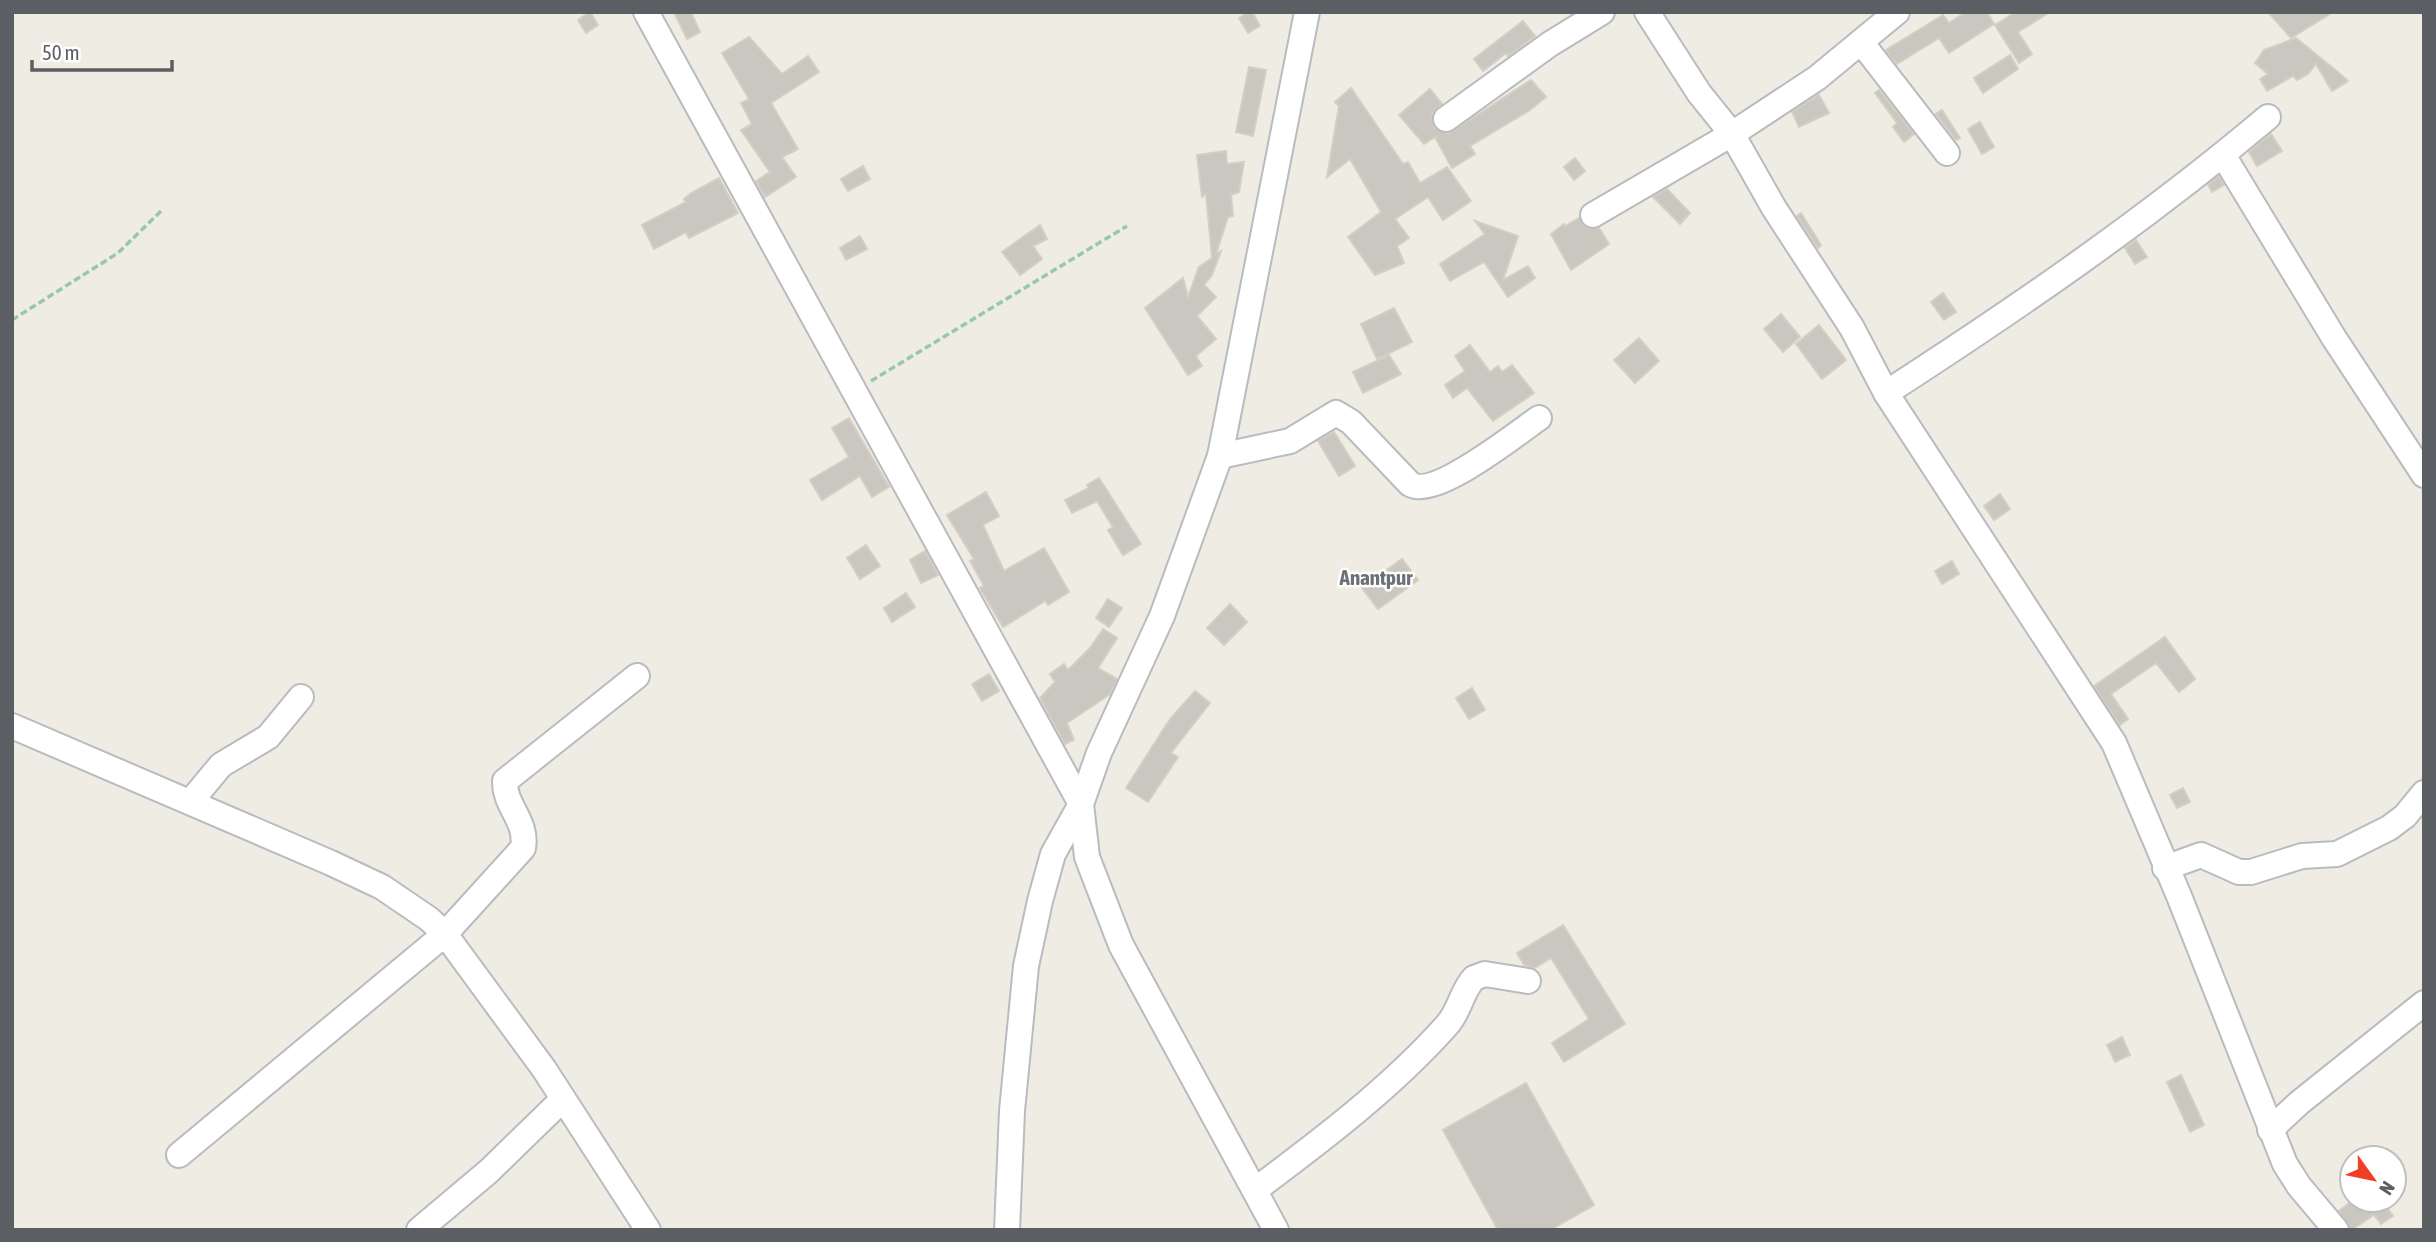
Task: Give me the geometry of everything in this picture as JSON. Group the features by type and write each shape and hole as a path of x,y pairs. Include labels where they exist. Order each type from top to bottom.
{"street":[{"path":"646,12 1082,804 1087,857 1121,945 1276,1230"},
{"path":"1007,1230 1012,1111 1026,965 1053,854 1082,804 1099,753 1162,616 1220,456 1307,12"},
{"path":"1446,119 1550,44 1602,12"},
{"path":"1647,12 1699,93 1732,134 1774,208 1852,328 1886,393 2114,743 2189,921 2270,1130 2299,1186 2336,1230"},
{"path":"1593,215 1732,134 1816,78 1897,12"},
{"path":"1861,42 1947,153"},
{"path":"1886,393 2076,267 2223,155 2268,117"},
{"path":"2223,155 2334,338 2424,475"},
{"path":"1220,456 1290,441 1336,413 1351,422 1410,484 1423,488 1448,478 1539,418"},
{"path":"179,1155 445,934 523,848 525,836 522,824 505,789 505,781 637,676"},
{"path":"191,802 221,765 268,737 302,697"},
{"path":"12,726 382,887 429,919 445,934 563,1099 648,1230"},
{"path":"2165,868 2201,855 2227,869 2251,872 2302,856 2337,854 2389,828 2405,816 2424,793"},
{"path":"1255,1190 1304,1154 1427,1046 1450,1022 1466,986 1474,978 1485,974 1528,981"},
{"path":"2270,1130 2299,1103 2424,1003"},
{"path":"419,1230 489,1171 563,1099"}],"path":[{"path":"12,320 118,253 163,209"},
{"path":"854,391 1127,226"}],"building":[{"path":"590,12 598,25 586,33 578,20"},
{"path":"674,12 691,12 700,32 687,39"},
{"path":"1252,12 1260,26 1248,33 1239,18"},
{"path":"1966,12 1987,12 1994,24 1949,53 1939,38 1897,64 1886,50 1943,15 1949,23"},
{"path":"2016,12 2050,12 2018,32 2032,54 2019,63 1995,25"},
{"path":"2268,12 2333,12 2291,38"},
{"path":"1523,21 1535,36 1483,71 1474,59"},
{"path":"749,37 782,74 808,56 819,72 771,103 798,149 782,157 796,177 765,197 756,181 770,172 741,130 752,124 741,103 749,99 722,53"},
{"path":"2296,38 2348,81 2332,91 2316,64 2308,74 2297,80 2293,76 2267,91 2260,79 2268,74 2255,63 2264,50"},
{"path":"2010,55 2018,69 1983,93 1974,78"},
{"path":"1249,67 1266,70 1253,136 1236,132"},
{"path":"1531,80 1546,97 1530,110 1470,146 1475,154 1452,168 1435,137 1424,144 1399,115 1430,89 1442,104 1432,114 1434,127 1448,134"},
{"path":"1351,88 1403,164 1408,162 1420,183 1447,167 1471,201 1443,220 1428,197 1395,219 1409,238 1397,246 1404,263 1375,275 1348,237 1381,212 1350,159 1327,177 1339,106 1335,102"},
{"path":"1879,90 1914,134 1904,142 1893,127 1897,123 1875,93"},
{"path":"1819,95 1829,113 1799,127 1792,112"},
{"path":"1942,110 1960,138 1956,140 1936,114"},
{"path":"1980,122 1994,147 1982,154 1968,129"},
{"path":"2271,134 2282,151 2257,166 2249,152"},
{"path":"1226,151 1227,164 1244,162 1239,192 1231,195 1233,216 1228,217 1216,254 1221,251 1212,275 1204,285 1216,297 1197,316 1216,339 1196,356 1202,366 1188,375 1145,308 1183,278 1188,297 1199,267 1212,258 1206,194 1202,197 1197,155"},
{"path":"1575,158 1585,171 1574,180 1564,167"},
{"path":"863,166 870,179 848,191 841,179"},
{"path":"2219,176 2224,185 2212,192 2208,185"},
{"path":"719,178 738,213 689,238 686,232 654,249 642,225 686,202 684,199 691,193"},
{"path":"1667,189 1690,213 1680,224 1653,197"},
{"path":"1801,213 1821,245 1818,248 1797,216"},
{"path":"1579,218 1586,228 1599,228 1609,244 1571,270 1551,234 1564,224 1565,226"},
{"path":"1475,221 1518,236 1503,280 1528,266 1535,278 1508,297 1484,262 1450,281 1440,264 1485,234"},
{"path":"1040,225 1047,239 1033,246 1042,259 1020,275 1002,252"},
{"path":"860,236 867,249 846,260 840,248"},
{"path":"2136,240 2147,257 2135,264 2125,248"},
{"path":"1943,293 1956,312 1944,320 1931,302"},
{"path":"1394,308 1412,342 1377,359 1361,324"},
{"path":"1781,314 1800,337 1783,352 1764,329"},
{"path":"1819,325 1846,360 1822,379 1796,344"},
{"path":"1639,338 1659,361 1635,383 1614,360"},
{"path":"1470,345 1490,372 1498,366 1502,372 1512,365 1534,393 1493,421 1467,388 1453,398 1445,385 1465,371 1455,356"},
{"path":"1389,355 1401,374 1363,393 1353,372"},
{"path":"849,418 889,487 872,497 860,476 822,500 810,480 849,457 832,428"},
{"path":"1334,432 1355,466 1339,476 1318,441"},
{"path":"1099,478 1141,544 1123,555 1108,530 1113,527 1097,501 1072,513 1065,500 1089,488 1087,485"},
{"path":"986,492 999,516 983,525 1004,571 1044,548 1069,592 1048,605 1045,601 1003,627 980,588 984,586 970,561 974,559 947,515"},
{"path":"2000,494 2010,509 1994,520 1984,506"},
{"path":"866,545 880,566 860,579 847,558"},
{"path":"925,551 938,575 921,583 910,560"},
{"path":"1402,559 1418,580 1378,609 1362,588"},
{"path":"1952,561 1959,574 1942,584 1935,571"},
{"path":"906,593 915,607 892,622 884,608"},
{"path":"1108,599 1122,608 1109,627 1096,618"},
{"path":"1230,604 1247,622 1224,645 1207,628"},
{"path":"1103,629 1117,638 1098,668 1117,679 1110,694 1067,723 1074,740 1065,744 1040,698 1055,682 1050,674 1064,664 1068,670 1090,648"},
{"path":"2165,637 2195,679 2179,692 2156,663 2111,694 2128,719 2120,725 2094,686"},
{"path":"989,674 999,691 982,701 972,684"},
{"path":"1472,688 1485,710 1469,719 1456,698"},
{"path":"1195,691 1210,703 1171,753 1178,757 1148,802 1126,788 1170,719"},
{"path":"2183,788 2190,802 2177,808 2170,795"},
{"path":"1563,925 1625,1024 1564,1062 1552,1043 1589,1019 1551,958 1535,968 1524,965 1517,953"},
{"path":"2122,1037 2130,1055 2115,1062 2107,1045"},
{"path":"2181,1075 2204,1125 2190,1132 2167,1082"},
{"path":"1526,1083 1594,1205 1550,1230 1498,1230 1443,1130"},
{"path":"2341,1214 2392,1214 2393,1216 2381,1224 2374,1215 2351,1230"}],"district":[{"name":"Anantpur","path":"1376,577"}]}
